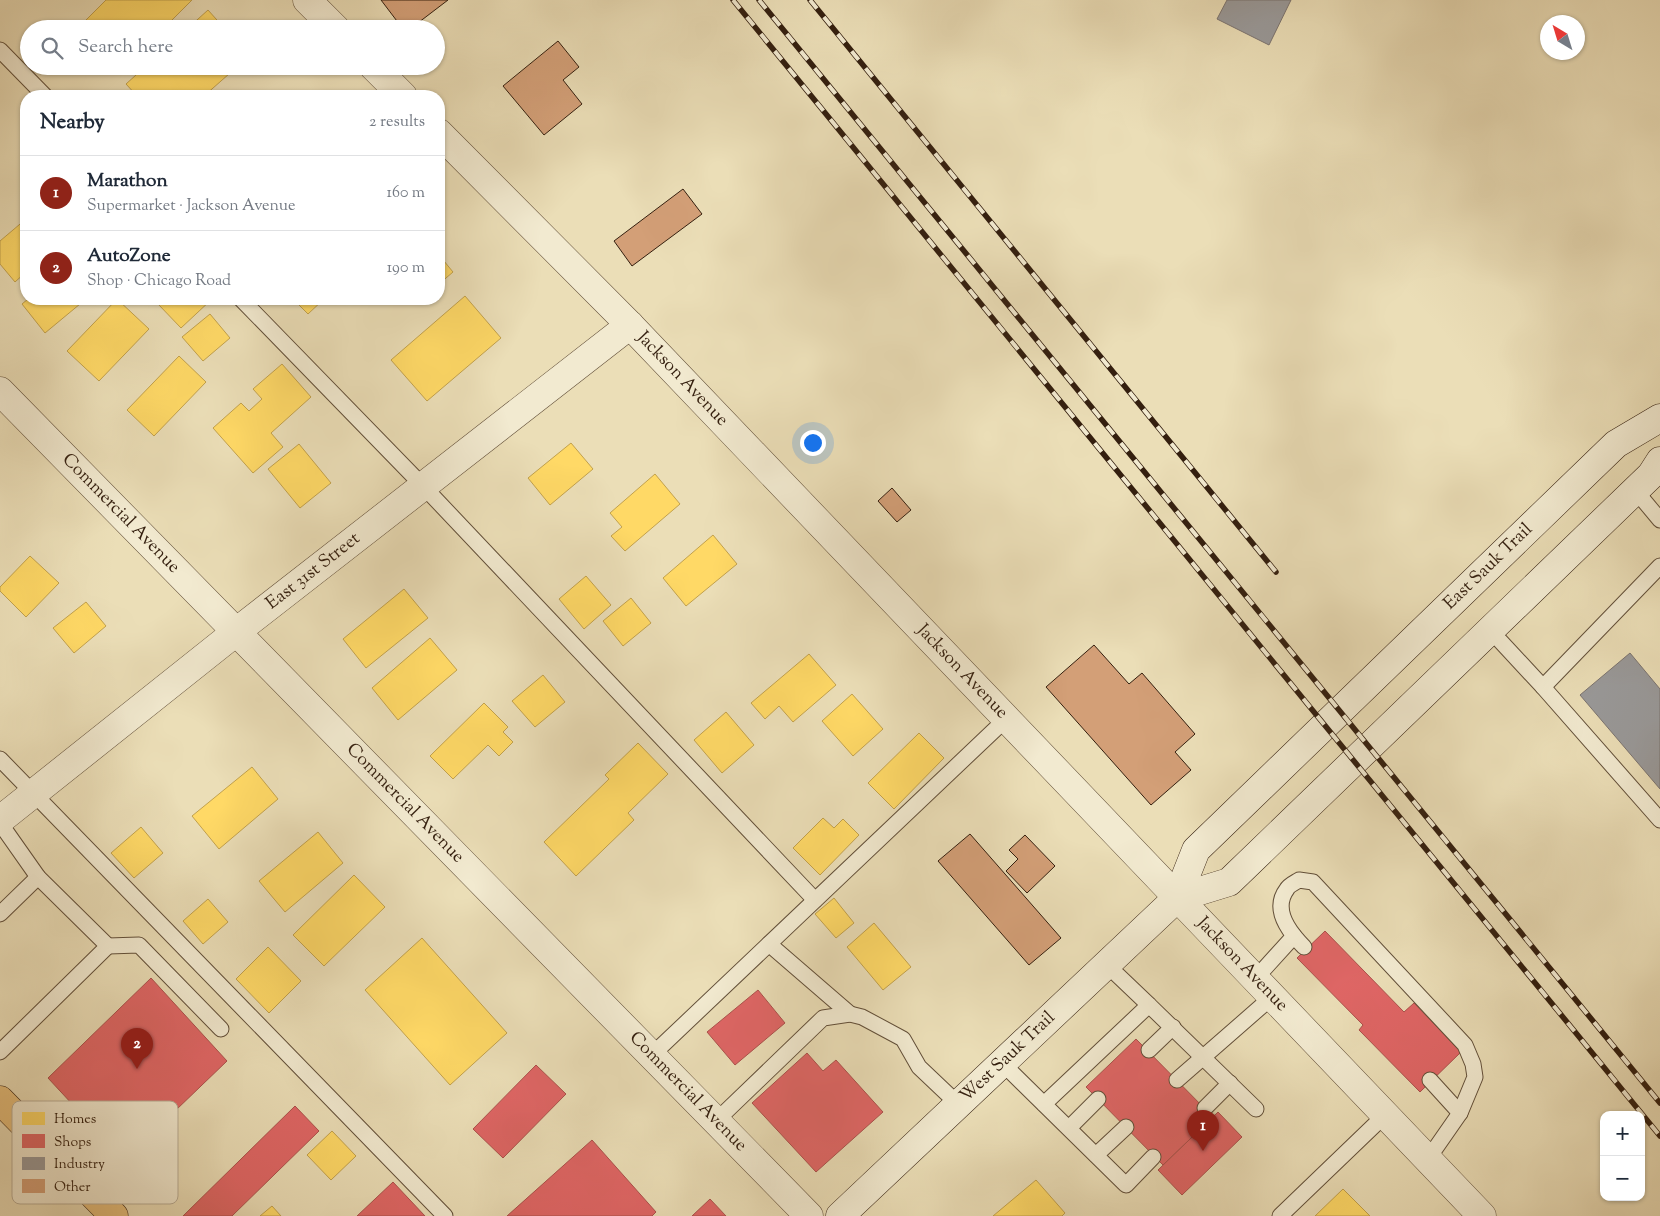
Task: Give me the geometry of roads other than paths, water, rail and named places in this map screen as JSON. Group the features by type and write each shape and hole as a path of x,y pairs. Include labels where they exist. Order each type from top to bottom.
{"main road":[{"path":"0,1100 12,1112"},
{"path":"102,1204 114,1216"}],"street":[{"path":"307,0 327,20"},
{"path":"382,75 397,90"},
{"name":"Jackson Avenue","path":"445,139 630,325 1482,1216"},
{"name":"East 31st Street","path":"0,822 236,632 630,325"},
{"name":"Commercial Avenue","path":"0,391 809,1216"},
{"name":"East Sauk Trail","path":"1324,724 1616,444 1660,418"},
{"path":"1491,631 1651,475 1660,461"},
{"name":"West Sauk Trail","path":"1177,898 1229,882 1491,631"},
{"name":"West Sauk Trail","path":"840,1216 1177,898 1196,850 1324,724"}],"lane":[{"path":"0,50 20,70"},
{"path":"24,75 39,90"},
{"path":"247,305 424,487 815,900"},
{"path":"1635,490 1660,520"},
{"path":"1543,687 1660,566"},
{"path":"1491,631 1660,820"},
{"path":"652,1055 1006,719"},
{"path":"0,759 445,1216"},
{"path":"0,822 38,877 108,946"},
{"path":"0,914 38,877"},
{"path":"1304,947 1281,916 1280,904 1287,889 1299,880 1313,882 1465,1044 1474,1064 1475,1077 1460,1113 1428,1159"},
{"path":"1177,1080 1203,1056 1263,988 1294,936"},
{"path":"769,944 850,1014"},
{"path":"0,1052 108,946 139,945 222,1029"},
{"path":"1106,964 1256,1108"},
{"path":"1044,1104 1149,1005"},
{"path":"716,1121 823,1018 850,1014 862,1017 903,1039 919,1066 958,1104"},
{"path":"1149,1050 1173,1027"},
{"path":"1002,1063 1126,1184 1153,1157"},
{"path":"1430,1080 1460,1113"},
{"path":"1205,1108 1230,1083"},
{"path":"1069,1128 1098,1099"},
{"path":"1280,1216 1385,1115"},
{"path":"1096,1155 1126,1127"}],"railway":[{"path":"733,0 1660,1136"},
{"path":"759,0 1660,1103"},
{"path":"810,0 1276,572"}],"place":[{"name":"AutoZone","path":"137,1069"},
{"name":"Marathon","path":"1203,1151"}]}
